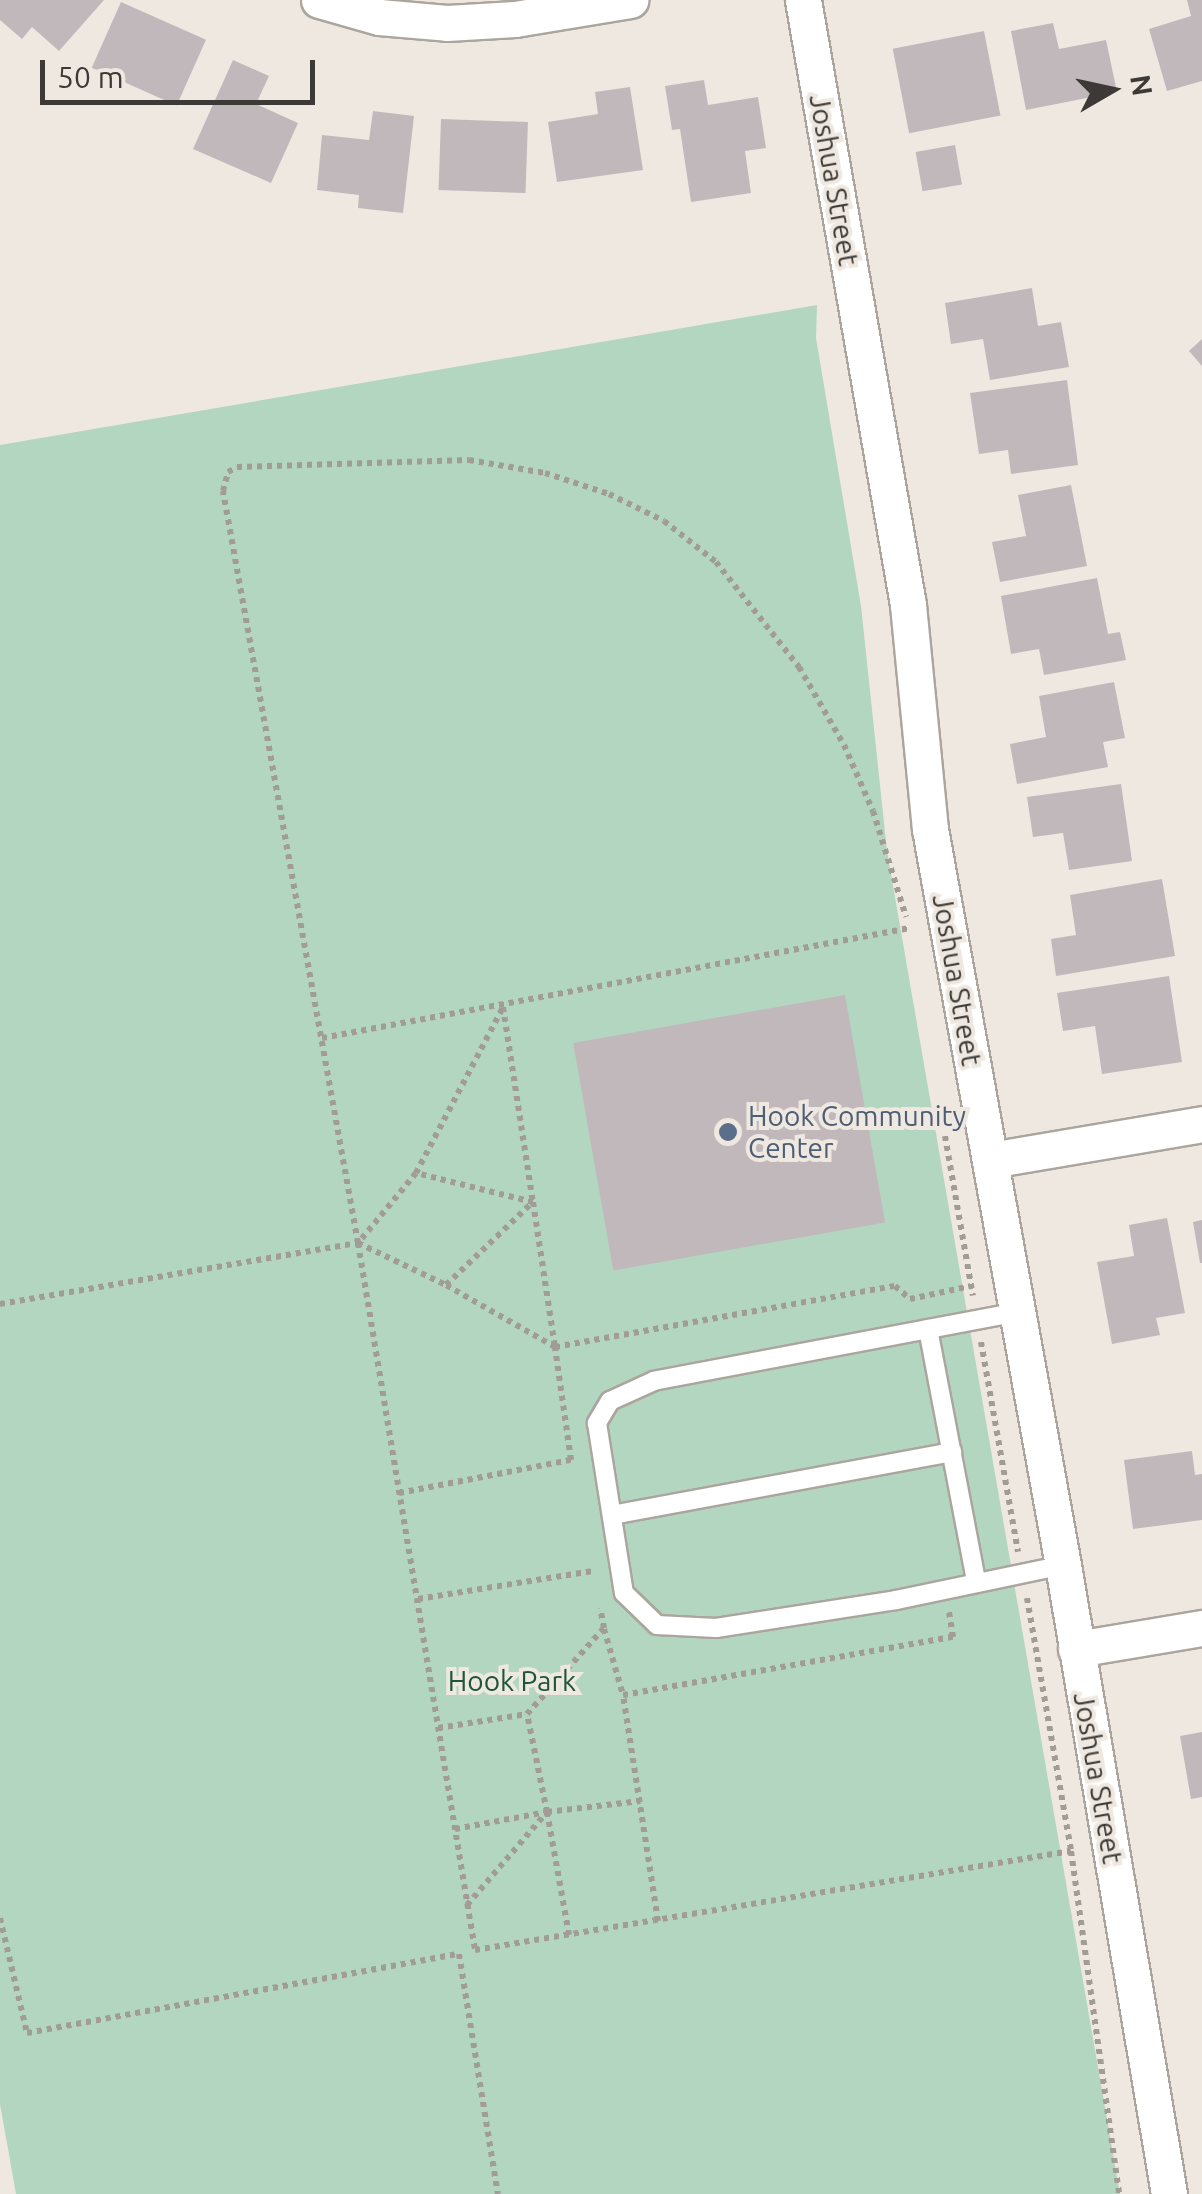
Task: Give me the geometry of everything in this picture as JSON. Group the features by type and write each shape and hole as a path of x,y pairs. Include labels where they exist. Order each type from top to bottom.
{"street":[{"path":"319,0 379,17 447,23 515,19 630,0"},
{"name":"Joshua Street","path":"803,0 908,605 930,829 1063,1565 1169,2194"},
{"path":"990,1160 1202,1124"},
{"path":"1076,1650 1202,1628"}],"lane":[{"path":"1018,1312 654,1381 610,1400 597,1423 624,1593 657,1625 716,1628 896,1600 1063,1565"},
{"path":"928,1329 976,1581"},
{"path":"612,1515 952,1452"}],"path":[{"path":"475,1950 358,1243 223,491 228,472 246,464 469,460 544,473 609,494 664,521 716,562 799,667 844,745 873,811 913,947"},
{"path":"322,1038 910,928"},
{"path":"358,1243 416,1173 503,1006"},
{"path":"400,1494 571,1460 503,1006"},
{"path":"942,1116 1071,1851 1120,2194"},
{"path":"416,1173 533,1202"},
{"path":"446,1286 533,1202"},
{"path":"0,1304 358,1243 446,1286 555,1347 895,1286 910,1299 971,1286"},
{"path":"418,1599 592,1569 595,1584"},
{"path":"598,1599 623,1695 658,1921"},
{"path":"623,1695 953,1636 948,1604"},
{"path":"438,1728 527,1714 604,1628"},
{"path":"527,1714 568,1935"},
{"path":"455,1830 547,1812 640,1801"},
{"path":"467,1906 547,1812"},
{"path":"0,1918 28,2033 475,1950 1071,1851"},
{"path":"458,1954 498,2194"}],"green space":[{"name":"Hook Park","path":"817,305 816,338 861,606 887,851 1120,2194 16,2194 0,2104 0,445"}],"building":[{"path":"0,0 104,0 59,51 32,27 22,39 0,20"},
{"path":"1187,0 1202,0 1202,81 1167,91 1149,29 1191,16"},
{"path":"121,2 206,40 177,106 92,68"},
{"path":"1053,23 1059,49 1106,40 1117,92 1026,110 1011,31"},
{"path":"984,31 1000,115 909,133 893,49"},
{"path":"233,60 269,76 256,104 298,123 271,183 193,149"},
{"path":"704,80 708,105 758,97 766,148 745,151 751,193 691,202 680,129 672,130 665,86"},
{"path":"630,87 643,170 557,182 548,122 598,114 595,92"},
{"path":"373,111 414,116 403,213 358,208 359,195 317,190 322,135 369,140"},
{"path":"441,119 528,122 525,193 439,190"},
{"path":"955,145 962,184 923,191 916,152"},
{"path":"1032,288 1038,326 1061,322 1069,367 990,380 983,339 951,344 945,303"},
{"path":"1202,339 1202,366 1189,351"},
{"path":"1067,380 1078,465 1011,474 1008,450 979,454 970,393"},
{"path":"1071,485 1087,566 1000,582 992,542 1026,536 1018,495"},
{"path":"1097,578 1108,634 1120,632 1126,660 1044,675 1039,649 1011,654 1001,596"},
{"path":"1114,682 1125,738 1103,742 1108,767 1017,784 1010,744 1046,737 1039,696"},
{"path":"1121,784 1132,861 1069,870 1063,833 1033,837 1027,797"},
{"path":"1162,879 1175,956 1056,976 1051,939 1076,935 1070,895"},
{"path":"1169,976 1182,1062 1102,1074 1095,1026 1063,1031 1057,993"},
{"name":"Hook Community Center","path":"845,995 885,1222 613,1270 573,1043"},
{"path":"1167,1218 1185,1313 1156,1318 1160,1335 1112,1344 1097,1262 1134,1256 1129,1225"},
{"path":"1202,1220 1202,1263 1200,1263 1193,1222"},
{"path":"1192,1451 1195,1475 1202,1474 1202,1520 1133,1529 1124,1460"},
{"path":"1202,1732 1202,1797 1191,1799 1180,1736"}],"place":[{"name":"Hook Community Center","path":"728,1132"}]}
